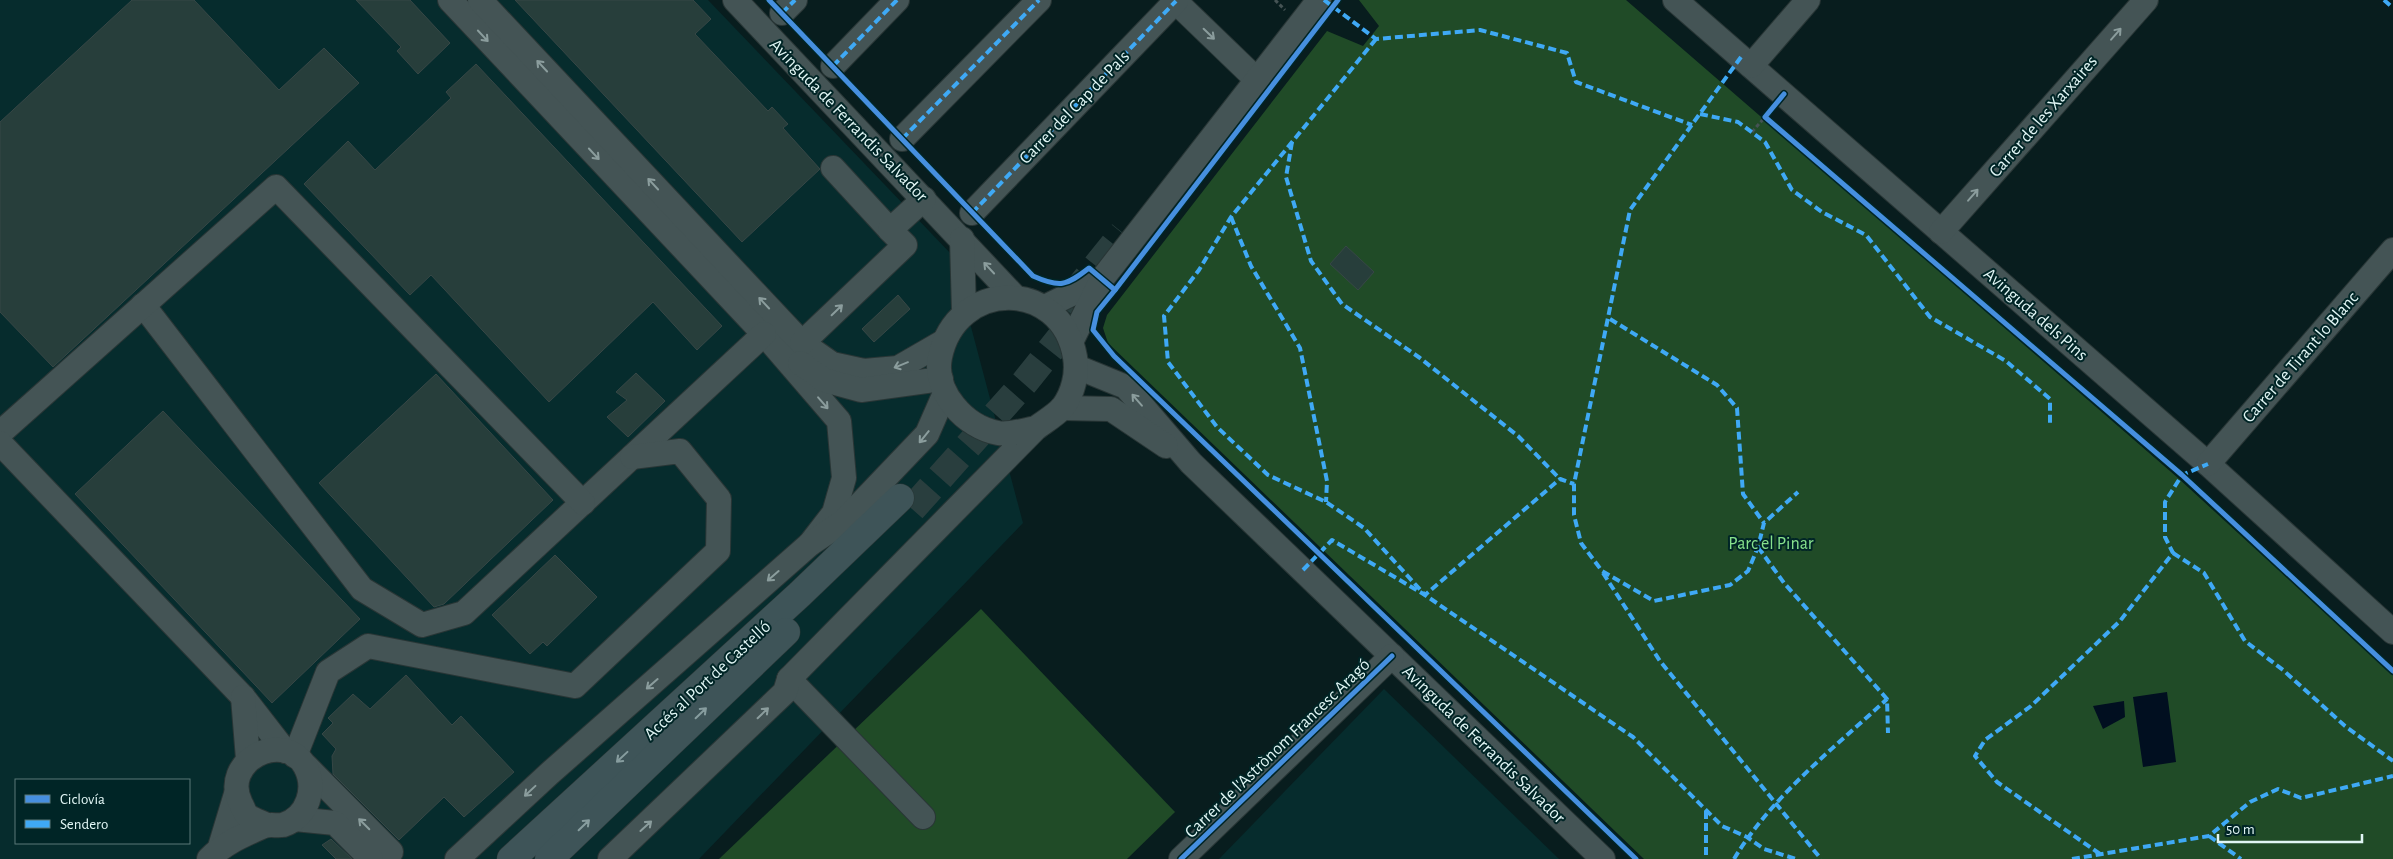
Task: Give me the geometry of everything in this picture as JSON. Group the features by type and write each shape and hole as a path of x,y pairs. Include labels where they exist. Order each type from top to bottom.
{"highway":[{"name":"Accés al Port de Castelló","path":"511,859 800,594 906,503 548,859"}],"street":[{"path":"450,0 766,337 839,421 844,478 834,513 810,544"},
{"path":"480,0 802,343 832,364 864,371 898,368 943,342"},
{"name":"Avinguda de Ferrandis Salvador","path":"735,0 1015,297"},
{"path":"832,66 896,0"},
{"path":"902,139 1039,0"},
{"path":"1072,340 1102,279 1319,0"},
{"name":"Avinguda dels Pins","path":"1675,0 2208,464 2393,632"},
{"path":"1751,66 1808,0"},
{"name":"Carrer de les Xarxaires","path":"1941,232 2146,0"},
{"path":"1175,1 1257,80"},
{"name":"Carrer del Cap de Pals","path":"972,213 1175,1"},
{"path":"802,343 905,245 832,168"},
{"path":"0,433 276,187 583,503"},
{"path":"890,230 924,199"},
{"path":"962,239 964,312"},
{"name":"Carrer de Tirant lo Blanc","path":"2208,464 2393,250"},
{"path":"1045,308 1102,279"},
{"path":"610,859 785,692 789,679 1036,428 1062,408 1073,388 1077,367 1072,340 1061,322 1045,308 1015,297 988,299 964,312 943,342 939,360 943,386 967,421 999,434 1036,428"},
{"path":"144,305 362,589 422,625 464,613 632,457 766,337"},
{"path":"766,337 824,380 861,390 943,386"},
{"name":"Avinguda de Ferrandis Salvador","path":"1077,367 1126,387 1191,464 1603,859"},
{"path":"457,859 550,773 810,544 842,522 927,434 943,386"},
{"name":"Avinguda de Ferrandis Salvador","path":"1062,408 1111,409 1191,464"},
{"path":"990,474 999,434"},
{"path":"0,443 243,697 295,758 391,852 385,859"},
{"path":"295,758 328,672 368,646 575,686 718,551 719,499 680,451 632,457"},
{"name":"Carrer de l'Astrònom Francesc Aragó","path":"1181,859 1392,656"},
{"path":"789,679 922,817"},
{"path":"243,697 248,759"},
{"path":"215,853 236,794 238,775 248,759 266,750 295,758 312,784 308,804 295,819 282,825 267,825 247,815 236,794"},
{"path":"295,819 334,823 371,859"},
{"path":"215,853 267,825"}],"path":[{"path":"1752,132 1765,117"}],"shaded area":[{"path":"0,0 708,0 952,255 1023,523 699,859 0,859"},
{"path":"1384,689 1559,859 1219,859"},
{"path":"2167,692 2176,762 2143,767 2133,697"},
{"path":"2124,701 2125,717 2103,729 2093,706"}],"green space":[{"name":"Parc el Pinar","path":"1359,0 1626,0 2178,478 2393,675 2393,859 1644,859 1108,343 1103,328 1107,315 1327,31 1363,46 1379,26"},
{"path":"981,609 1175,812 1127,859 719,859"}],"building":[{"path":"132,0 194,0 279,90 324,48 359,83 53,367 0,312 0,122"},
{"path":"356,0 410,0 450,43 418,74 397,51 401,47"},
{"path":"515,0 693,0 711,19 695,34 768,111 772,107 788,124 783,128 820,169 742,242"},
{"path":"476,64 722,326 697,350 653,302 549,402 431,275 410,295 304,184 348,141 375,170 451,98 446,92"},
{"path":"1346,246 1374,272 1358,290 1330,264"},
{"path":"898,295 910,309 874,342 862,329"},
{"path":"636,373 665,401 628,437 607,417 627,400 616,392"},
{"path":"436,374 553,500 444,604 434,607 319,483"},
{"path":"163,411 360,619 272,703 75,494"},
{"path":"555,555 597,597 547,646 543,642 530,654 492,615"},
{"path":"406,675 452,725 461,716 514,772 464,817 444,797 399,840 333,774 332,756 336,749 322,734 333,723 328,718 353,694 370,709"},
{"path":"331,839 352,859 336,859 322,845"}],"tunnel":[{"path":"1070,299 1123,233"},
{"path":"912,509 1025,382 1080,313"}],"marked path":[{"path":"782,13 795,0"},
{"path":"833,66 897,0"},
{"path":"902,139 1039,0"},
{"path":"1324,0 1376,39 1480,30 1567,53 1576,82 1692,125"},
{"path":"2384,0 2393,8"},
{"path":"972,213 1176,1"},
{"path":"1376,39 1231,217 1199,270 1164,316 1168,362 1217,427 1268,475 1326,502 1364,528 1425,595 1560,479 1574,484"},
{"path":"1741,57 1630,210 1574,484 1574,515 1581,543 1602,571 1654,601 1730,585 1748,571 1758,547 1764,523 1798,492"},
{"path":"1700,114 1738,122 1765,142 1792,190 1822,212 1866,235 1930,317 2006,361 2050,399 2050,424"},
{"path":"1292,142 1286,177 1311,261 1342,304 1420,358 1518,436 1560,479"},
{"path":"1231,217 1251,266 1300,348 1327,481 1326,502"},
{"path":"1610,319 1717,385 1737,408 1743,494 1764,523"},
{"path":"2100,854 1997,782 1975,756 1985,740 2031,706 2120,621 2173,553 2165,537 2165,502 2182,475 2208,464"},
{"path":"1303,570 1332,540 1425,595 1633,737 1722,826 1747,837 1764,849 1796,859"},
{"path":"1758,547 1784,583 1887,699 1888,733"},
{"path":"2173,553 2204,573 2245,641 2283,670 2345,726 2393,761"},
{"path":"1603,573 1660,661 1821,859"},
{"path":"1734,859 1766,814 1785,794 1887,699"},
{"path":"2072,859 2209,836 2250,802 2278,789 2301,798 2393,776"},
{"path":"1706,811 1706,859"},
{"path":"2209,836 2241,859"}],"cycle path":[{"path":"769,0 1033,276 1050,282 1062,283 1074,279 1089,268 1115,290 1097,312 1093,330 1114,356 1636,859"},
{"path":"1115,290 1338,0"},
{"path":"1784,94 1765,117 2182,475 2393,671"},
{"path":"1181,859 1392,656"}]}
